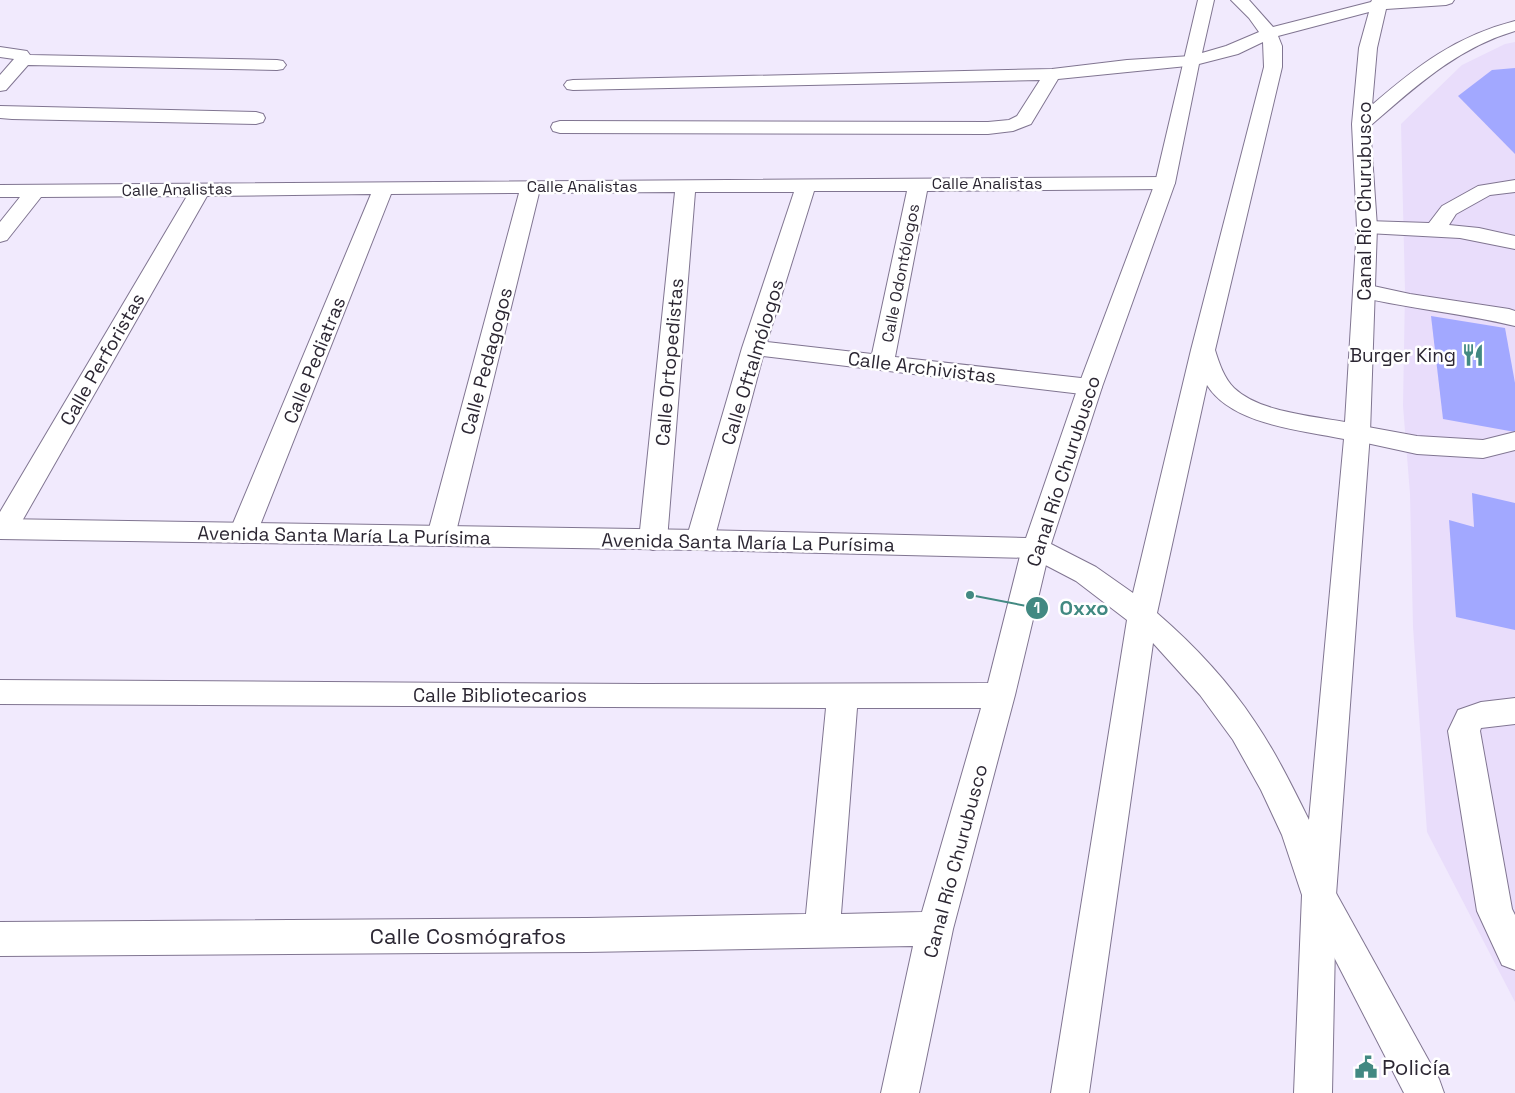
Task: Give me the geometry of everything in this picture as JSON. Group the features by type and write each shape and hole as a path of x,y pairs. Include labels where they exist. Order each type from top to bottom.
{"street":[{"name":"Canal Río Churubusco","path":"900,1093 935,929 1000,695 1036,548 1090,387 1165,183 1190,61 1206,0"},
{"path":"1070,1093 1142,617 1203,350 1274,68 1274,45 1270,33 1258,18 1239,0"},
{"path":"573,85 1052,74 1126,65 1190,61 1232,50 1270,33 1377,2 1446,0"},
{"name":"Canal Río Churubusco","path":"1313,1093 1319,894 1357,433 1367,227 1361,124 1368,48 1377,2"},
{"path":"1361,124 1442,56 1465,43 1515,26"},
{"path":"0,52 21,55 23,60"},
{"path":"0,86 23,60 277,65"},
{"path":"560,127 988,128 1013,125 1024,120 1052,74"},
{"path":"0,112 12,114 256,118"},
{"name":"Calle Analistas","path":"0,191 1165,183"},
{"name":"Calle Odontólogos","path":"882,363 918,184"},
{"name":"Calle Ortopedistas","path":"653,540 686,185"},
{"name":"Calle Oftalmólogos","path":"700,540 754,348 806,185"},
{"path":"1435,229 1448,210 1485,190 1515,186"},
{"name":"Calle Pedagogos","path":"441,536 531,187"},
{"name":"Calle Pediatras","path":"243,533 384,188"},
{"name":"Calle Perforistas","path":"1,530 200,189"},
{"path":"0,236 35,191"},
{"path":"1367,227 1435,229 1490,236 1515,243"},
{"path":"1364,291 1410,301 1502,314 1515,319"},
{"name":"Calle Archivistas","path":"754,348 1090,387"},
{"path":"1203,350 1206,362 1227,394 1263,412 1417,445 1483,449 1515,441"},
{"name":"Avenida Santa María La Purísima","path":"1,530 700,540 1036,548 1086,574 1142,617 1172,644 1210,686 1244,731 1274,781 1299,836 1319,894"},
{"name":"Calle Bibliotecarios","path":"0,692 1000,695"},
{"path":"822,931 843,695"},
{"path":"1515,711 1481,715 1469,719 1464,731 1495,911 1515,953"},
{"path":"1319,894 1425,1093"},
{"name":"Calle Cosmógrafos","path":"0,939 587,935 935,929"}],"shaded area":[{"path":"1515,42 1515,1002 1427,832 1413,627 1410,494 1403,406 1405,291 1401,124 1462,65 1505,44"}],"building":[{"path":"1515,68 1515,154 1458,96 1492,70"},
{"name":"Burger King","path":"1431,316 1505,328 1515,383 1515,432 1443,419"},
{"path":"1472,493 1515,503 1515,630 1456,617 1449,520 1474,527"}],"place":[{"name":"Burger King","path":"1473,355"},
{"name":"Oxxo","path":"970,595"},
{"name":"Policía","path":"1366,1067"}]}
